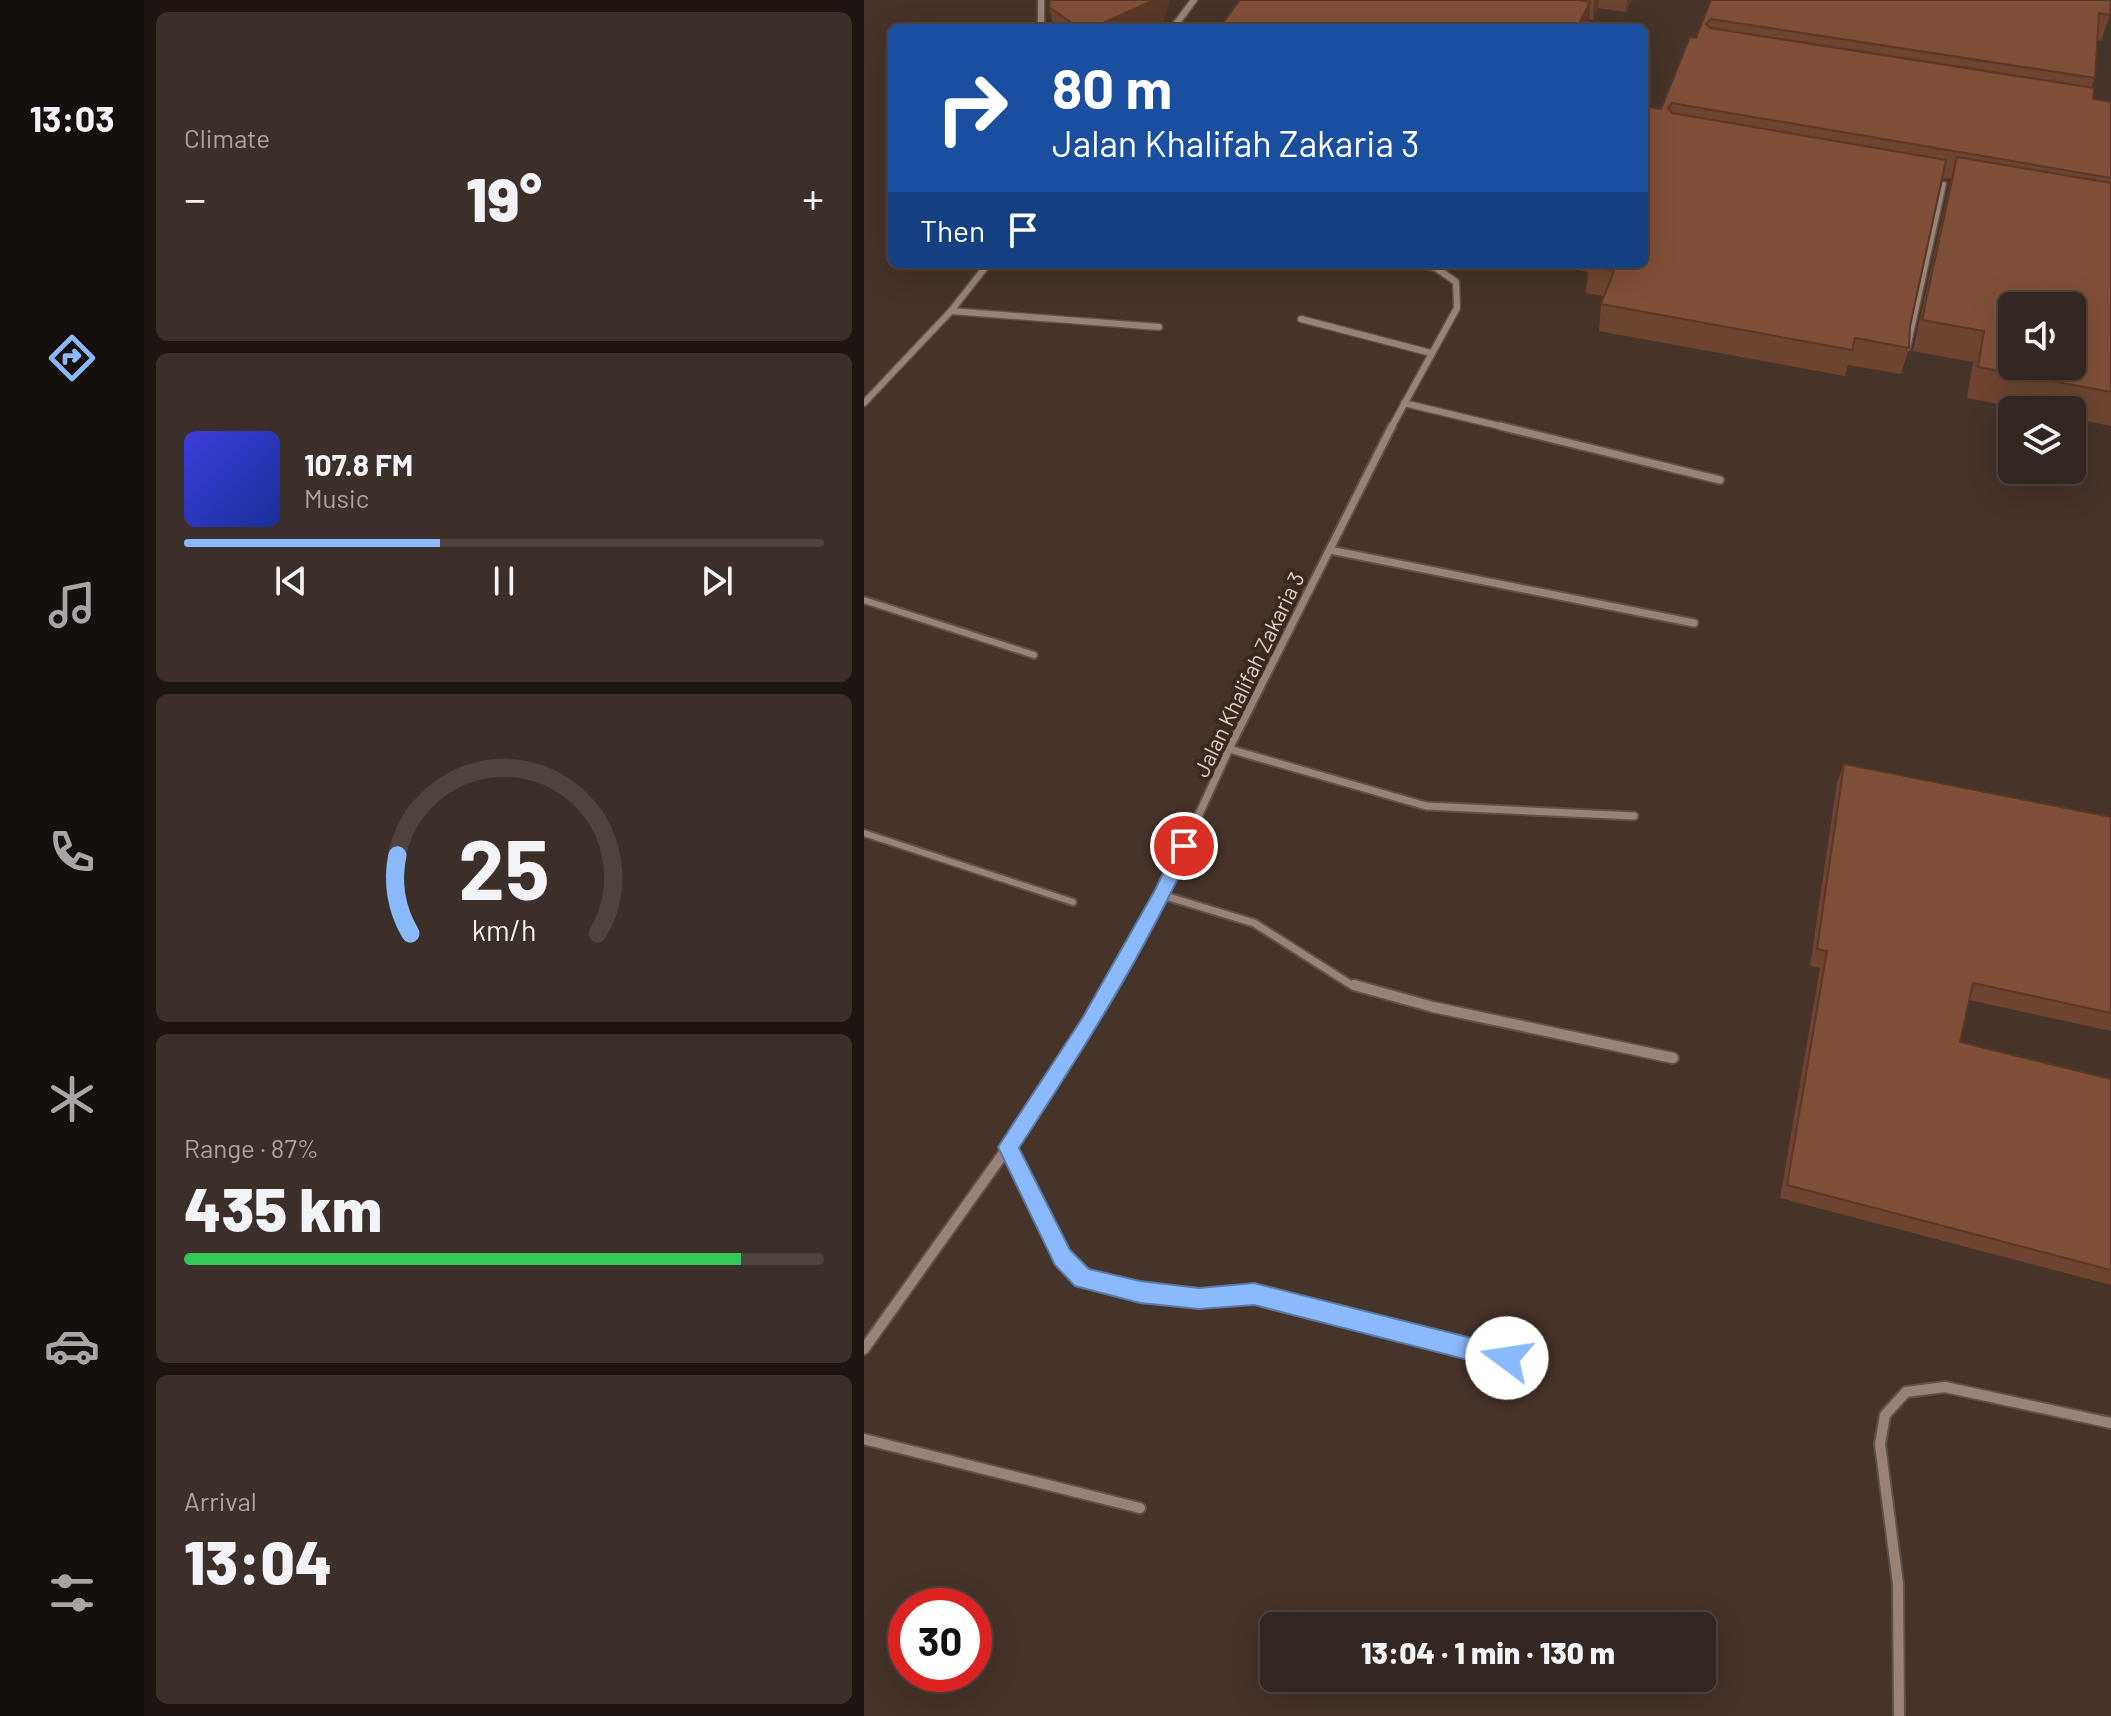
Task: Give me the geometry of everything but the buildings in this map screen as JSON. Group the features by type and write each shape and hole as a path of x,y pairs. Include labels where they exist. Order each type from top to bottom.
{"street":[{"path":"1041,0 1041,24"},
{"path":"1176,24 1194,0"},
{"path":"864,403 951,311 985,268"},
{"name":"Jalan Khalifah Zakaria 3","path":"864,1349 1008,1147 1090,1023 1162,895 1229,749 1404,403 1457,308 1459,295 1456,282 1448,275 1428,268"},
{"path":"951,311 1159,327"},
{"path":"1301,319 1431,353"},
{"path":"1404,403 1720,480"},
{"path":"1330,550 1694,623"},
{"path":"1229,749 1426,806 1634,816"},
{"path":"1162,895 1254,923 1350,984 1433,1007 1673,1058"},
{"path":"1008,1147 1062,1257 1083,1279 1140,1292 1199,1298 1254,1294 1507,1358"},
{"path":"1899,1716 1898,1584 1880,1444 1885,1415 1906,1392 1945,1387 2111,1423"},
{"path":"864,1439 1140,1508"}],"lane":[{"path":"1929,181 1960,186"},
{"path":"1907,354 1944,184"},
{"path":"864,600 1034,655"},
{"path":"864,833 1073,902"}],"route":[{"path":"1184,846 1162,895 1090,1023 1008,1147 1062,1257 1083,1279 1140,1292 1199,1298 1254,1294 1507,1358"}]}
